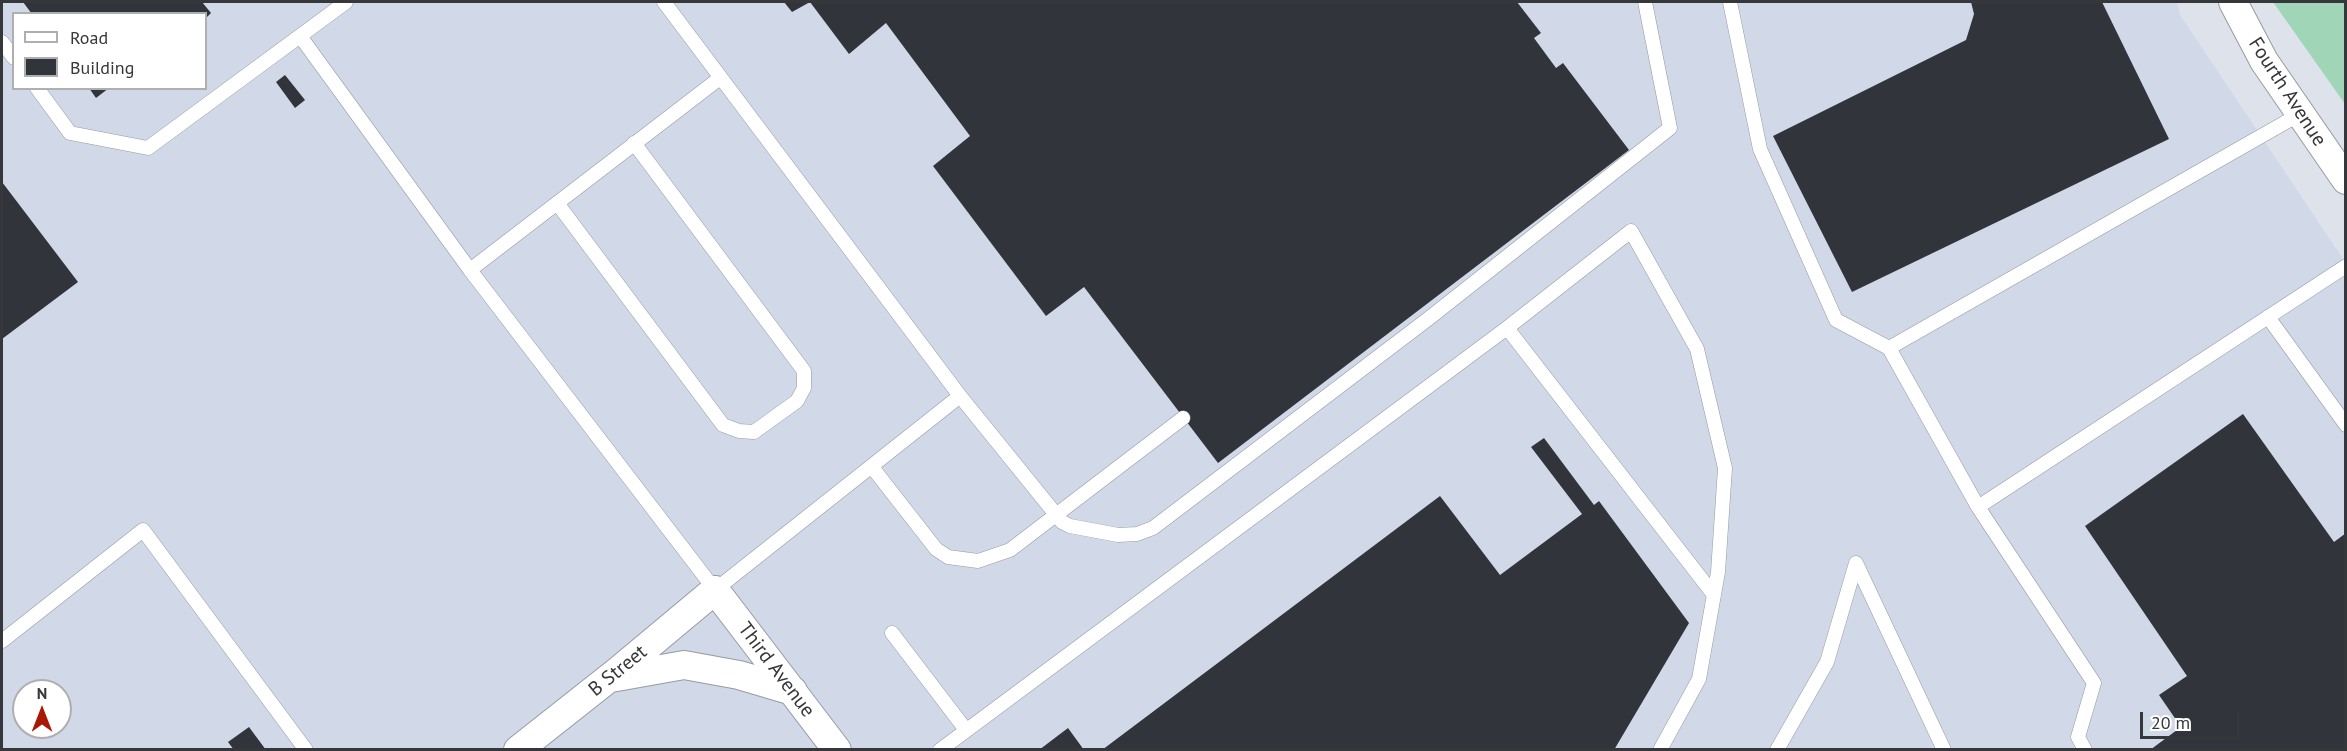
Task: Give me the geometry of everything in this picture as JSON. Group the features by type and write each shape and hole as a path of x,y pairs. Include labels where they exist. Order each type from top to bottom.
{"street":[{"name":"Fourth Avenue","path":"2233,2 2264,61 2346,180"},
{"name":"B Street","path":"518,750 715,590"},
{"name":"Third Avenue","path":"715,590 837,750"},
{"path":"609,678 684,665 739,675 793,691"}],"lane":[{"path":"38,90 70,133 148,148 346,2"},
{"path":"664,2 960,396 1056,517 1070,526 1118,535 1137,534 1153,528 1428,319 1670,128 1645,2"},
{"path":"1730,2 1760,149 1836,320 1888,348 1978,507 2094,683 2078,737 2085,750"},
{"path":"300,36 470,270 715,590 960,396"},
{"path":"2,42 12,55"},
{"path":"470,270 720,78"},
{"path":"1888,348 2300,114"},
{"path":"556,203 723,425 739,431 754,432 797,401 804,388 804,371 634,143"},
{"path":"940,750 1507,328 1631,231 1697,349 1725,468 1714,595 1699,679 1660,750"},
{"path":"1978,507 2346,266"},
{"path":"2268,316 2346,425"},
{"path":"1507,328 1714,595"},
{"path":"872,467 926,539 948,557 963,561 994,557 1010,550 1056,517 1183,418"},
{"path":"2,641 143,530 306,750"},
{"path":"1777,750 1827,662 1856,563 1944,750"},
{"path":"892,633 966,730"}],"shaded area":[{"path":"2,2 2177,2 2180,15 2345,262 2345,749 2,749"}],"green space":[{"path":"2273,2 2345,2 2345,104"}],"building":[{"path":"23,2 202,2 211,13 207,17 207,12 30,12"},
{"path":"784,2 810,2 792,12"},
{"path":"810,2 1517,2 1541,33 1534,38 1556,68 1563,63 1629,150 1218,463 1084,287 1046,316 933,166 970,136 886,23 849,54"},
{"path":"1971,2 2102,2 2169,139 1852,292 1773,136 1966,40 1974,14"},
{"path":"285,75 305,100 295,108 276,82"},
{"path":"90,90 106,90 96,98"},
{"path":"2,182 78,282 2,339"},
{"path":"2243,414 2334,542 2346,533 2346,750 2150,750 2181,727 2159,695 2187,676 2085,526"},
{"path":"1544,438 1594,505 1599,501 1689,623 1614,750 1102,750 1440,496 1500,575 1582,514 1531,447"},
{"path":"249,727 266,750 234,750 228,742"},
{"path":"1068,728 1084,750 1039,750"}]}
